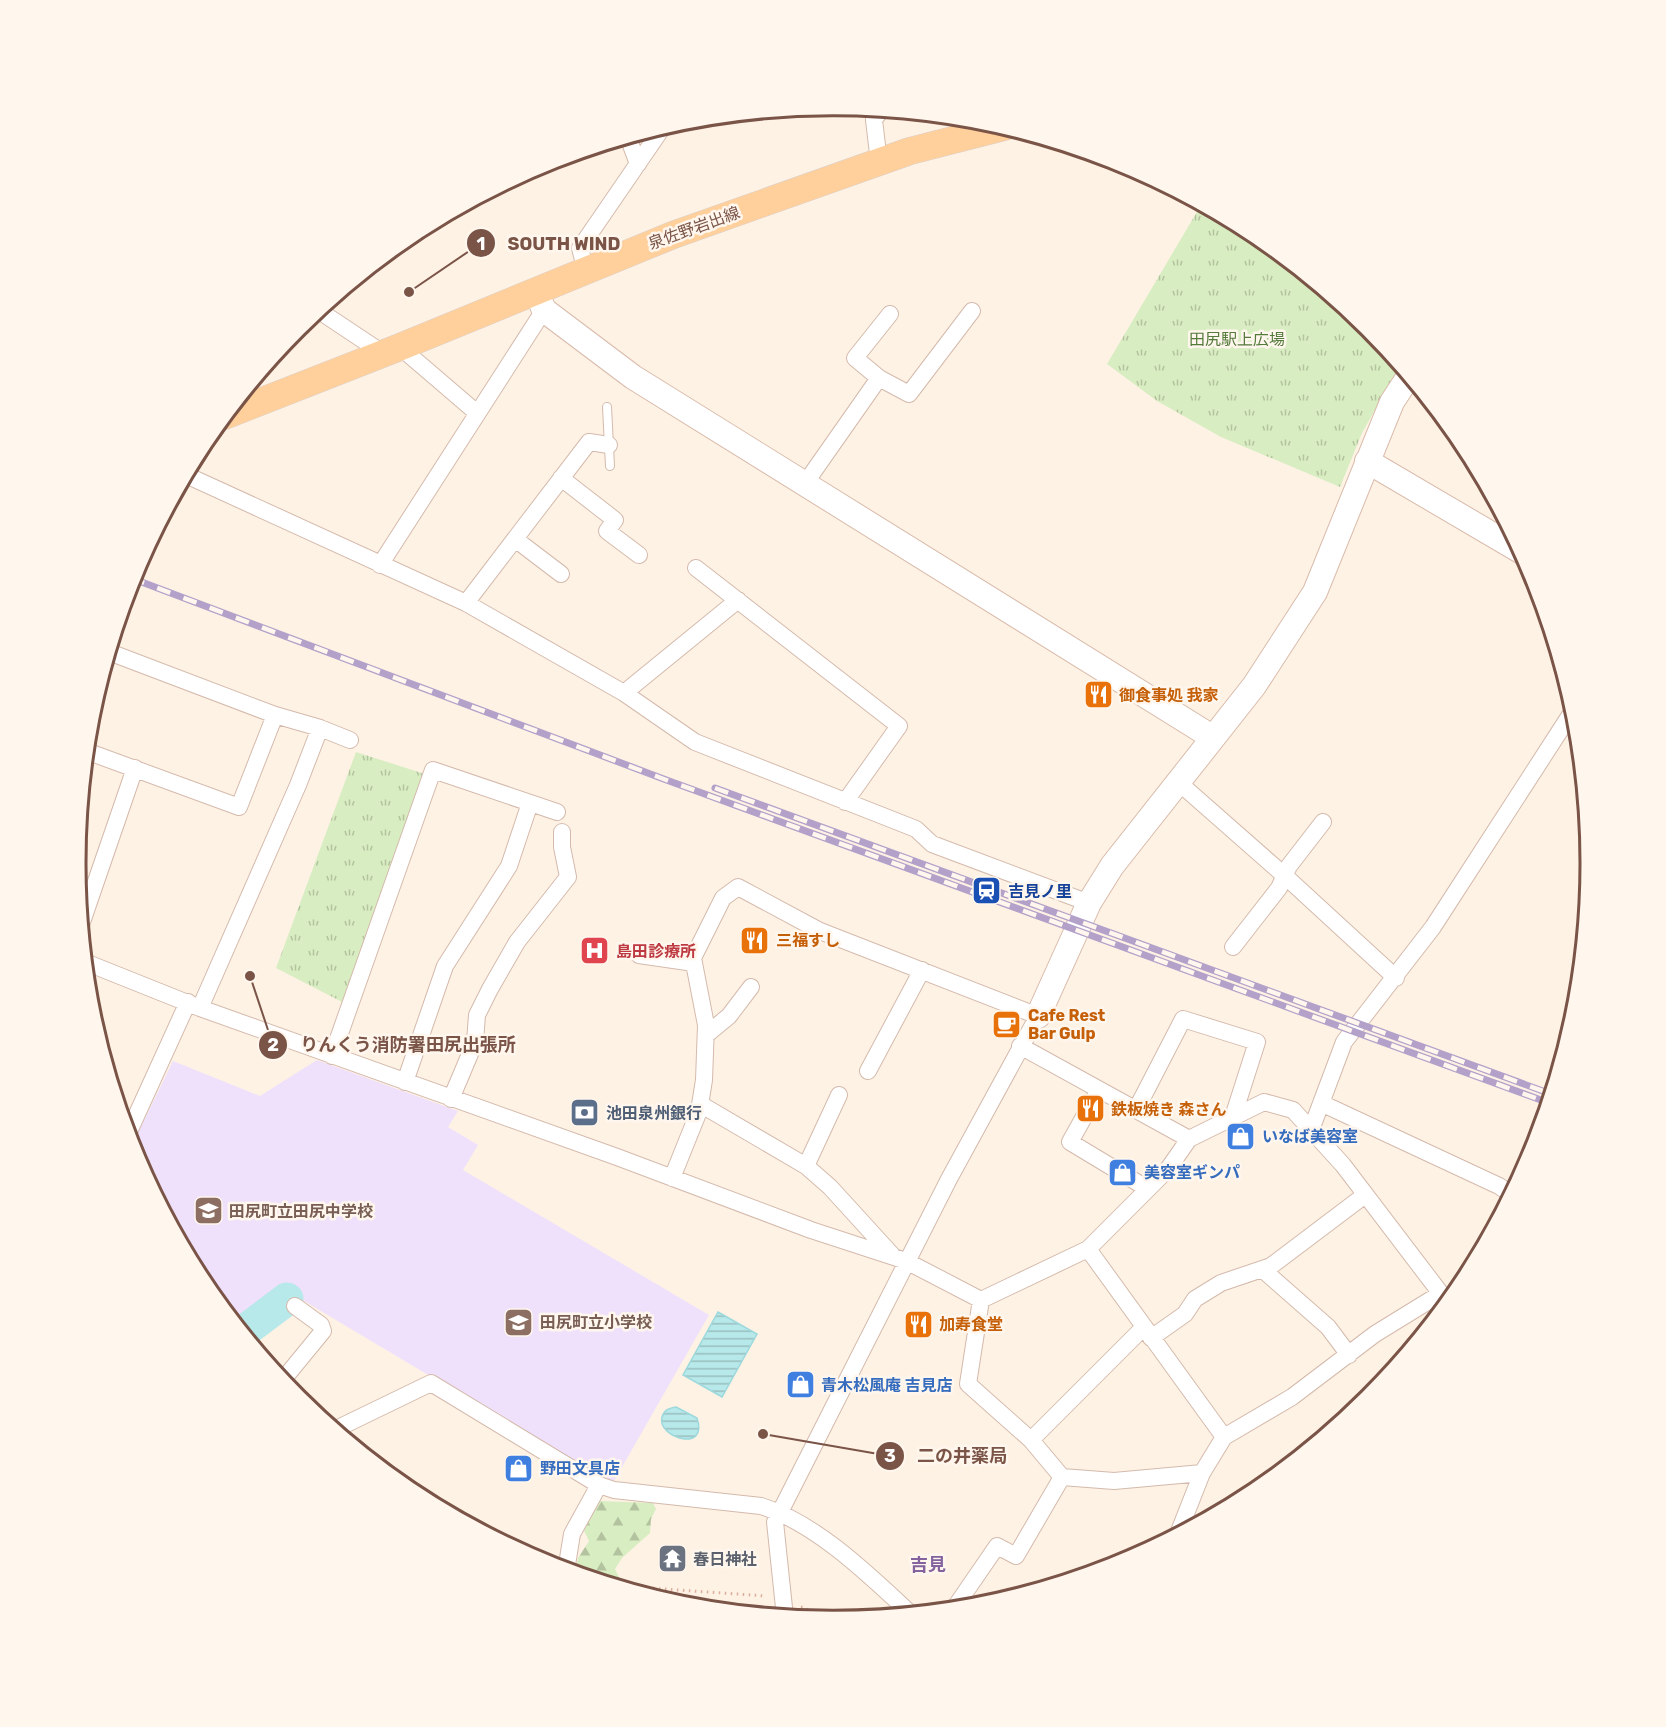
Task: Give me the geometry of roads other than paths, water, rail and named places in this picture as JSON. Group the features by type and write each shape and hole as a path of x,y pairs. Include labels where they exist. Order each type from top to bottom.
{"main road":[{"name":"泉佐野岩出線","path":"238,410 392,350 540,301 586,271 673,235 910,151 986,132"}],"street":[{"path":"878,118 879,162"},
{"path":"586,271 580,248 656,137"},
{"path":"631,144 638,164"},
{"path":"380,565 477,413 540,301 633,377 1212,737"},
{"path":"890,314 855,358 879,378 909,394 972,311"},
{"path":"326,314 392,350 477,413"},
{"path":"804,485 879,378"},
{"path":"784,1609 775,1522 899,1258 1038,1016 1089,903 1112,866 1254,686 1315,592 1392,402 1405,383"},
{"path":"466,603 588,442 609,445"},
{"path":"1367,461 1508,544"},
{"path":"193,478 466,603 624,693 695,742 916,829 932,844 1089,903"},
{"path":"561,478 615,520 607,531 639,555"},
{"path":"515,539 561,574"},
{"path":"696,568 899,726 845,802"},
{"path":"624,693 738,600"},
{"path":"116,655 275,715 320,728 350,740"},
{"path":"94,753 239,807 275,715"},
{"path":"1311,1130 1344,1042 1396,978 1433,927 1566,721"},
{"path":"133,1125 194,1005 298,785 320,728"},
{"path":"87,909 135,768"},
{"path":"332,1056 433,770 557,812"},
{"path":"1177,781 1396,978"},
{"path":"405,1082 445,966 509,866 530,803"},
{"path":"1233,947 1279,888 1289,866 1323,822"},
{"path":"451,1099 475,1042 477,1015 490,989 517,942 568,877 562,847 562,832"},
{"path":"672,1178 700,1104 704,1080 706,1035 693,958 723,898 738,887 820,931 1038,1016"},
{"path":"639,955 694,963"},
{"path":"93,965 332,1056 811,1230 899,1258 981,1300"},
{"path":"868,1071 921,970"},
{"path":"706,1035 729,1016 751,987"},
{"path":"1136,1110 1183,1019 1257,1042 1233,1117"},
{"path":"1020,1046 1189,1139"},
{"path":"1099,1090 1070,1142 1148,1189"},
{"path":"806,1166 839,1095"},
{"path":"981,1300 1088,1249 1168,1169 1189,1139 1264,1102 1293,1110 1365,1195 1443,1296"},
{"path":"1321,1103 1505,1190"},
{"path":"700,1104 806,1166 830,1187 899,1258"},
{"path":"1031,1440 1147,1333 1185,1314 1195,1299 1221,1283 1271,1266 1365,1195"},
{"path":"1088,1249 1224,1437"},
{"path":"1262,1269 1328,1327 1349,1355"},
{"path":"981,1300 968,1384 1031,1440 1062,1477 1114,1481 1202,1473"},
{"path":"1182,1525 1202,1473 1224,1437 1292,1397 1375,1334 1440,1300"},
{"path":"288,1374 324,1331 321,1325 295,1306"},
{"path":"341,1427 431,1383 599,1485 614,1490 761,1506 780,1512 856,1562 904,1607"},
{"path":"960,1600 997,1546 1016,1556 1062,1477"},
{"path":"568,1562 572,1534 599,1485"}],"lane":[{"path":"607,407 610,466"}],"water":[{"path":"718,1312 757,1334 722,1397 683,1375"},
{"path":"676,1407 697,1418 699,1429 696,1436 682,1439 667,1431 662,1424 662,1417 667,1410"}],"waterway":[{"path":"248,1328 287,1299"}],"railway":[{"path":"140,582 661,778 1542,1100"},
{"path":"715,788 1545,1092"}],"place":[{"name":"SOUTH WIND","path":"409,292"},
{"name":"御食事処 我家","path":"1098,695"},
{"name":"吉見ノ里","path":"987,891"},
{"name":"三福すし","path":"755,940"},
{"name":"島田診療所","path":"595,951"},
{"name":"りんくう消防署田尻出張所","path":"250,976"},
{"name":"Cafe Rest Bar Gulp","path":"1007,1024"},
{"name":"鉄板焼き 森さん","path":"1090,1109"},
{"name":"池田泉州銀行","path":"585,1113"},
{"name":"いなば美容室","path":"1241,1136"},
{"name":"美容室ギンパ","path":"1123,1172"},
{"name":"田尻町立田尻中学校","path":"208,1211"},
{"name":"田尻町立小学校","path":"519,1322"},
{"name":"加寿食堂","path":"918,1324"},
{"name":"青木松風庵 吉見店","path":"800,1385"},
{"name":"二の井薬局","path":"763,1434"},
{"name":"野田文具店","path":"519,1468"},
{"name":"春日神社","path":"672,1559"}],"district":[{"name":"吉見","path":"928,1565"}],"park label":[{"name":"田尻駅上広場","path":"1237,339"}]}
